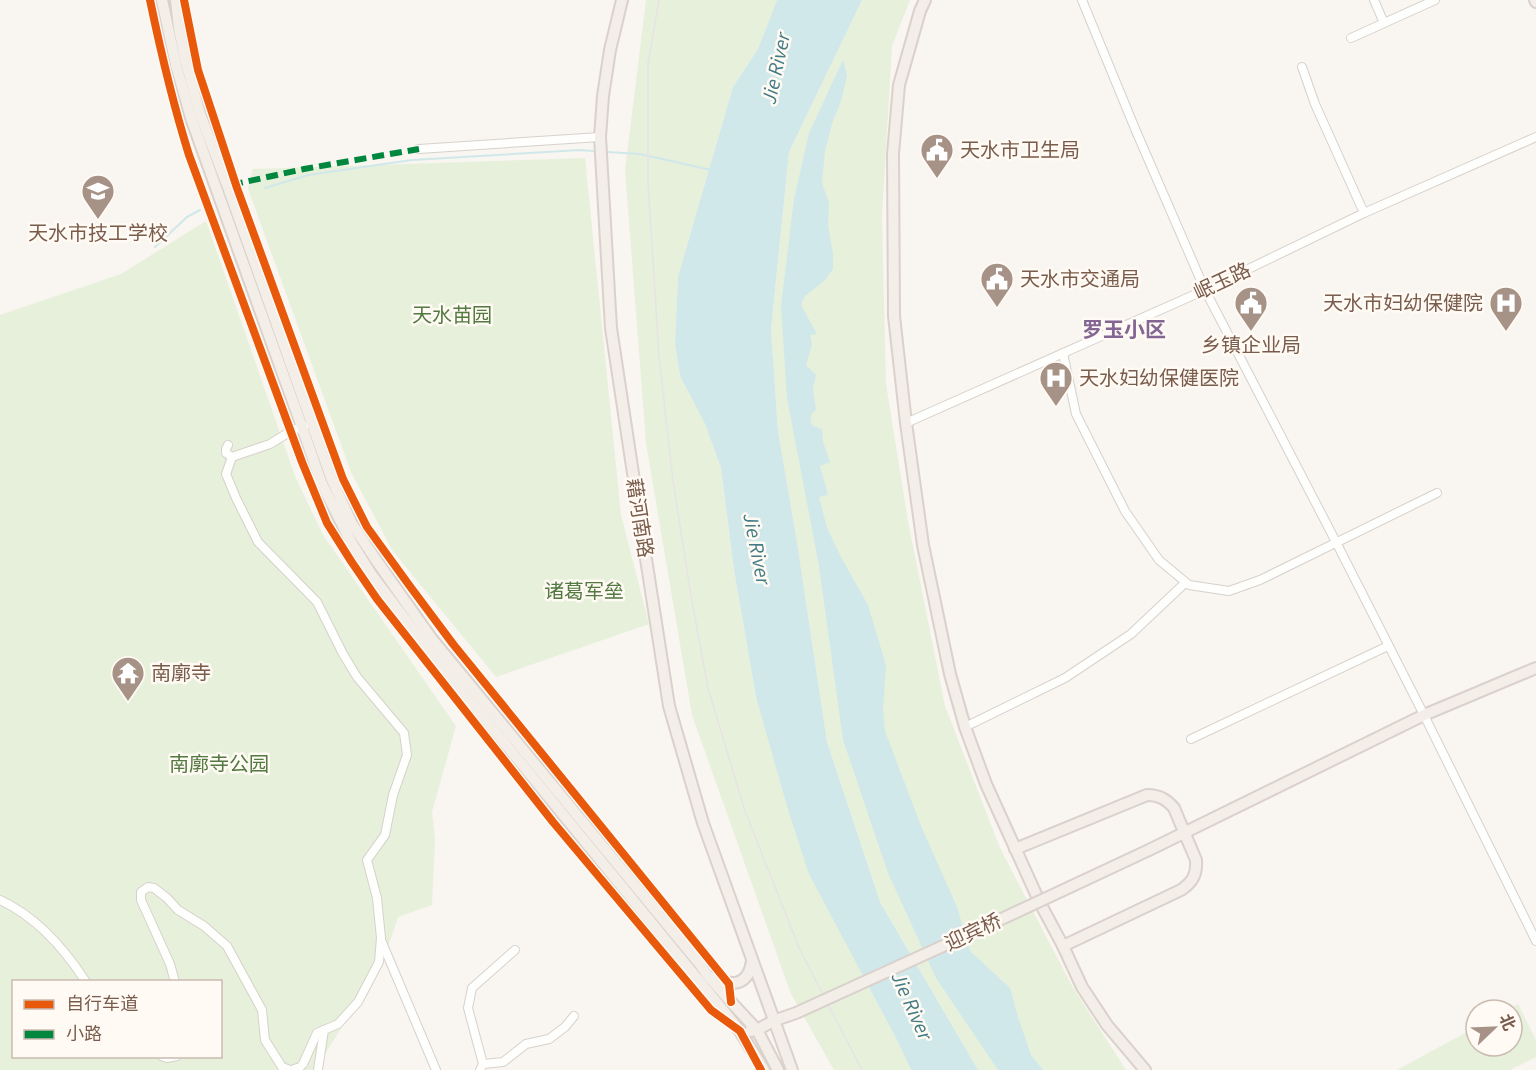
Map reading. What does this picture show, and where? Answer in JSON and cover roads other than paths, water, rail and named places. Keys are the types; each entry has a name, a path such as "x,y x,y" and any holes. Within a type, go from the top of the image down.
{"main road":[{"path":"162,0 190,118 307,425 352,524 431,638 708,976 757,1030 778,1070"},
{"path":"176,0 185,59 200,114 229,190 307,425 321,482 351,542 371,574 426,647 740,1031 764,1070"},
{"name":"藉河南路","path":"622,0 610,50 600,137 611,328 669,706 703,823 792,1070"},
{"path":"926,0 920,11 899,85 893,154 894,316 906,423 924,545 950,674 965,727 986,784 1040,903 1082,987 1107,1025 1145,1070"},
{"name":"迎宾桥","path":"757,1030 1149,850 1424,715 1536,668"},
{"path":"1015,849 1147,795 1162,797 1174,808 1196,860 1197,869 1194,878 1181,890 1063,946"},
{"path":"708,976 729,984 736,983 748,974 752,961"},
{"path":"740,1031 757,1030"}],"street":[{"path":"1082,0 1205,290 1424,715 1536,941"},
{"path":"1374,0 1384,23"},
{"path":"1351,38 1435,0"},
{"path":"1302,67 1315,104 1364,213"},
{"path":"419,149 600,137"},
{"name":"岷玉路","path":"906,423 1205,290 1364,213 1536,137"},
{"path":"1062,353 1076,414 1125,510 1159,560 1189,585 1229,591 1260,580 1437,493"},
{"path":"228,445 225,451 232,457 270,444 291,431 307,425"},
{"path":"175,980 170,964 141,900 141,892 148,887 154,888 178,910 204,926 227,946 262,1010 265,1040 282,1067 291,1070 300,1067 317,1033 338,1024 358,1002 379,962 381,938 377,898 368,860 385,835 393,795 407,755 404,733 357,676 343,654 317,602 258,542 226,474 232,457"},
{"path":"965,727 1065,678 1131,633 1185,583"},
{"path":"1191,739 1388,646"},
{"path":"0,900 12,906 51,936 71,958 85,980"},
{"path":"381,938 436,1070"},
{"path":"515,950 472,988 468,1008 481,1067 503,1062 526,1044 549,1040 565,1028 574,1016"},
{"path":"318,1070 324,1030"}],"water":[{"name":"Jie River","path":"777,0 862,0 789,152 771,330 778,431 827,742 880,902 978,1070 911,1070 809,874 756,697 734,570 721,468 705,424 680,376 675,344 678,277 733,87 758,49"},
{"path":"843,60 847,75 825,151 822,183 829,203 828,225 833,269 824,281 805,296 801,305 817,334 810,335 812,345 806,365 816,375 813,389 816,410 811,415 811,422 813,426 822,429 823,442 830,462 820,466 828,495 819,497 827,528 868,605 886,665 883,709 885,731 921,826 957,907 970,951 1010,988 1031,1055 1043,1070 998,1070 936,978 888,873 843,740 819,566 787,398 781,306 794,199 809,133"}],"waterway":[{"path":"265,188 308,175 412,160 593,151"},
{"path":"608,152 640,154 711,170"},
{"path":"155,247 187,217 200,210"}],"tram line":[{"path":"659,0 648,64 648,182 659,356 673,481 708,688 745,811 800,950 862,1070"}],"place":[{"name":"天水市卫生局","path":"937,179"},
{"name":"天水市技工学校","path":"98,220"},
{"name":"天水市交通局","path":"997,308"},
{"name":"乡镇企业局","path":"1251,332"},
{"name":"天水市妇幼保健院","path":"1506,332"},
{"name":"天水妇幼保健医院","path":"1056,407"},
{"name":"南廓寺","path":"128,702"}],"district":[{"name":"罗玉小区","path":"1124,330"}],"park label":[{"name":"天水苗园","path":"452,315"},
{"name":"诸葛军垒","path":"584,591"},
{"name":"南廓寺公园","path":"219,764"}]}
